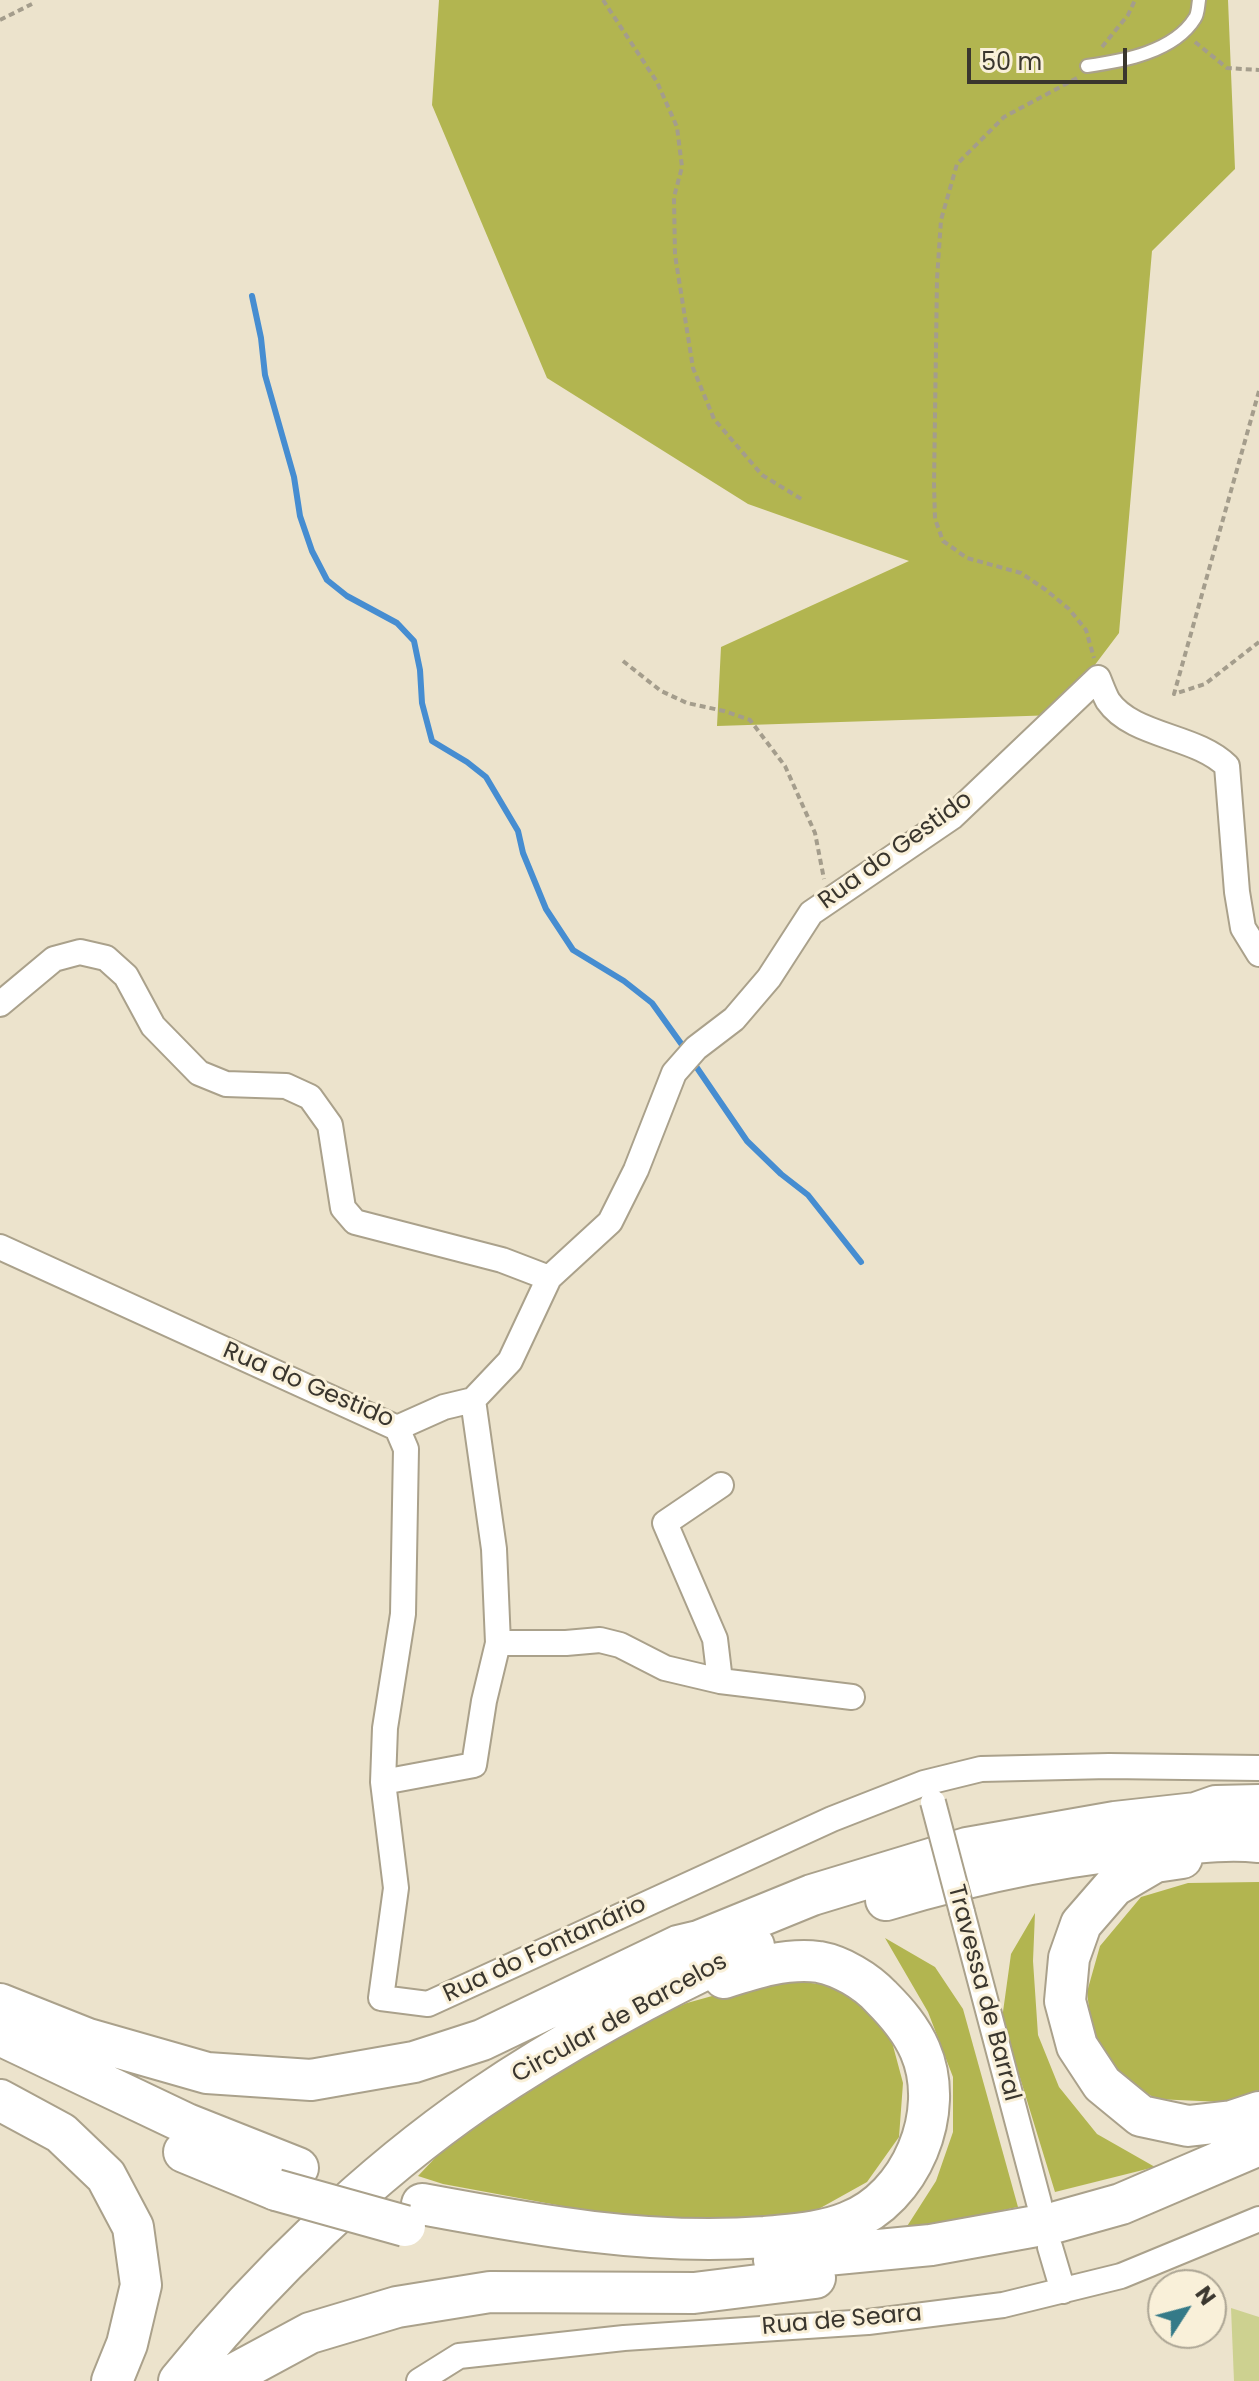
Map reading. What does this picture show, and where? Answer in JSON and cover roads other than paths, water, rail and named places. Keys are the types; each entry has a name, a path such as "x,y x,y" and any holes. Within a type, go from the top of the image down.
{"main road":[{"path":"0,2004 88,2039 207,2073 311,2080 414,2062 482,2040 678,1946 699,1941 812,1895 967,1848 1115,1822 1196,1813 1216,1806 1259,1805"},
{"path":"1196,1813 1215,1819 1259,1819"},
{"name":"Circular de Barcelos","path":"179,2381 204,2349 308,2241 391,2166 477,2100 566,2043 677,1982 760,1943 942,1885 1117,1849 1238,1840 1259,1843"},
{"path":"1259,1843 1234,1851 1155,1862 1114,1886 1081,1924 1069,1958 1065,2001 1077,2046 1094,2072 1102,2084 1141,2116 1188,2126 1232,2121 1259,2112"},
{"path":"154,2381 189,2334 287,2230 375,2149 467,2081 553,2026 683,1955 699,1941"},
{"path":"413,2215 655,2238 742,2239 807,2233 850,2222 891,2195 922,2144 929,2095 921,2052 901,2016 867,1982 820,1962 772,1963 708,1983 677,1982"},
{"path":"0,2035 187,2124 287,2179"},
{"path":"0,2064 168,2145 543,2252 648,2262 753,2262 850,2255 931,2245 1047,2224 1121,2204 1259,2145"},
{"path":"0,2100 61,2133 106,2176 133,2227 141,2285 127,2344 112,2381"},
{"path":"221,2381 310,2333 397,2307 490,2292 694,2293 856,2273 1027,2238 1047,2224"}],"street":[{"name":"Rua do Gestido","path":"0,1247 397,1428 444,1407 473,1400 510,1361 549,1278 610,1222 636,1170 674,1073 696,1048 734,1019 769,978 811,913 952,817 1098,678 1108,701 1128,719 1215,754 1227,766 1237,892 1243,928 1259,954"},
{"path":"0,1004 54,959 80,952 106,958 126,976 153,1026 199,1073 226,1084 286,1086 310,1097 330,1125 343,1208 355,1222 502,1260 549,1278"},
{"path":"383,1782 474,1765 484,1701 498,1643 494,1549 473,1400"},
{"name":"Rua do Fontanário","path":"397,1428 406,1449 403,1614 385,1728 383,1782 396,1888 381,1998 428,2004 832,1819 928,1792 981,1769 1109,1766 1259,1768"},
{"path":"720,1681 715,1639 665,1523 721,1485"},
{"path":"498,1643 600,1640 620,1645 665,1668 720,1681 852,1697"},
{"name":"Travessa de Barral","path":"928,1792 1063,2291"},
{"name":"Rua de Seara","path":"419,2381 459,2356 624,2338 868,2322 1003,2305 1121,2276 1259,2219"}],"lane":[{"path":"1087,66 1126,60 1174,39 1197,17 1199,0"}],"waterway":[{"path":"252,296 265,375 294,477 300,516 312,551 327,580 347,596 397,623 414,641 422,703 432,741 486,777 518,831 523,853 546,909 573,950 624,981 652,1003 685,1049"},
{"path":"693,1062 747,1141 808,1195 861,1262"}]}
